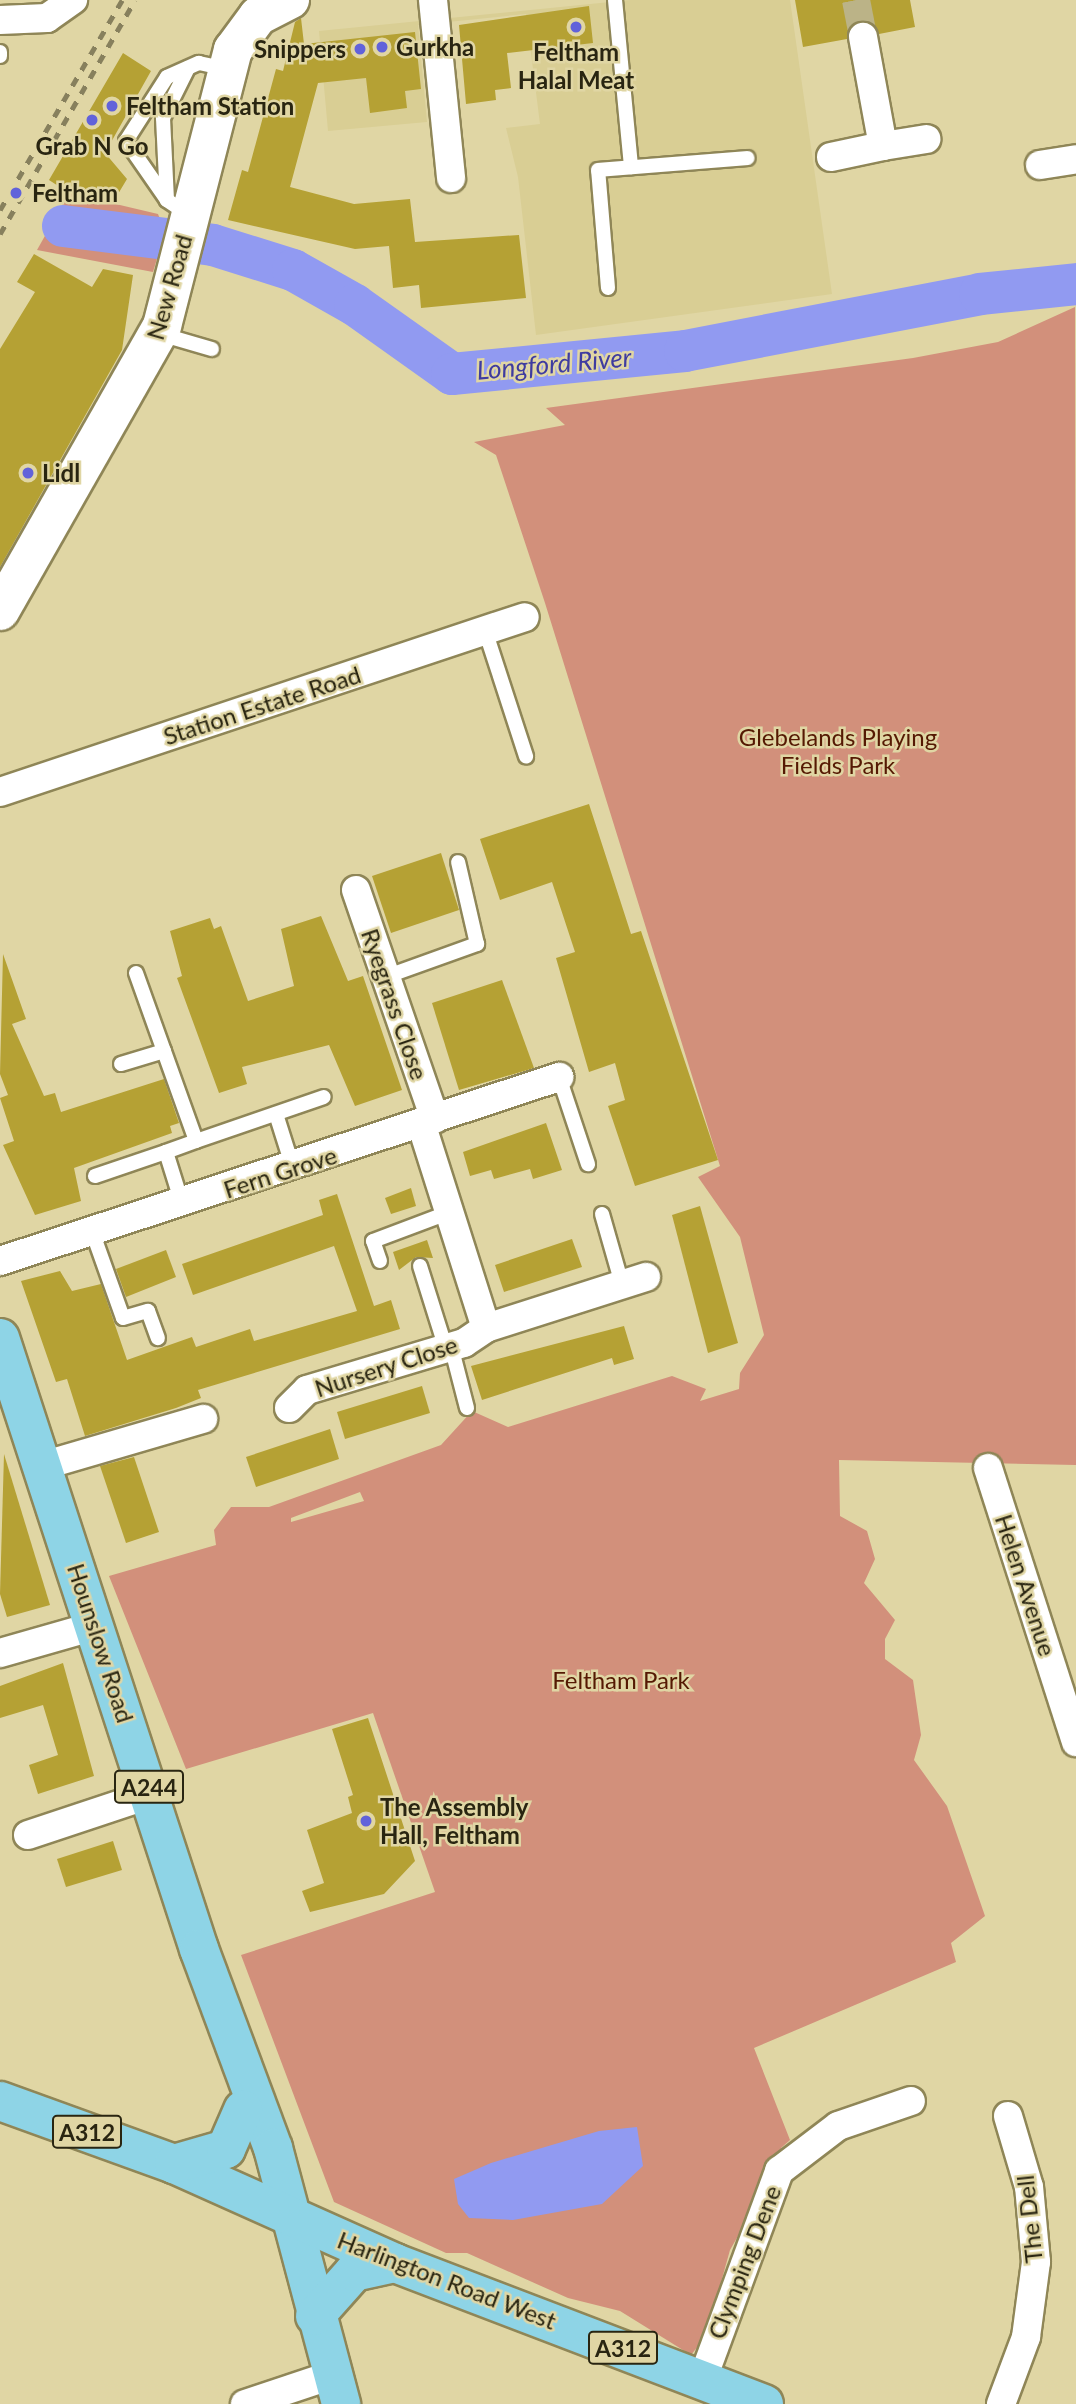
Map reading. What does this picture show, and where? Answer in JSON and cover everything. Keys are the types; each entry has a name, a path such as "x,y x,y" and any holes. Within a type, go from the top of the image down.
{"main road":[{"name":"New Road","path":"0,611 159,334 173,282 181,213 227,69 244,29 290,0"},
{"name":"Hounslow Road","path":"0,1338 152,1794 243,2110 248,2158 286,2215"},
{"name":"Hounslow Road","path":"199,1950 273,2148 286,2215 337,2390"},
{"name":"A312","path":"0,2101 174,2164 286,2215"},
{"path":"174,2164 226,2149 243,2110"},
{"name":"Harlington Road West","path":"286,2215 395,2263 718,2390 765,2404"},
{"path":"315,2316 354,2272 395,2263"}],"street":[{"path":"0,20 47,18 74,0"},
{"path":"433,0 451,178"},
{"path":"863,37 883,146"},
{"path":"831,156 926,139"},
{"path":"1040,165 1076,159"},
{"name":"Station Estate Road","path":"0,792 525,617"},
{"name":"Ryegrass Close","path":"356,890 428,1121"},
{"name":"Fern Grove","path":"0,1261 294,1169 559,1077"},
{"name":"Nursery Close","path":"428,1121 450,1212 486,1328"},
{"name":"Nursery Close","path":"289,1408 307,1390 448,1346 486,1328 634,1281"},
{"path":"43,1465 203,1419"},
{"name":"Helen Avenue","path":"988,1468 1068,1688 1076,1742"},
{"path":"0,1653 95,1626"},
{"path":"28,1835 152,1794"},
{"name":"Clymping Dene","path":"718,2390 779,2171 838,2126 911,2101"},
{"name":"The Dell","path":"1001,2404 1026,2337 1036,2262 1029,2188 1009,2116"},
{"path":"245,2404 337,2390"}],"lane":[{"path":"615,0 631,167"},
{"path":"181,213 163,117 188,67"},
{"path":"181,213 126,141 167,77 188,67 227,69"},
{"path":"608,288 598,170 748,158"},
{"path":"159,334 212,349"},
{"path":"485,631 526,756"},
{"path":"385,977 477,944 458,862"},
{"path":"136,973 196,1141"},
{"path":"121,1064 164,1051"},
{"path":"559,1077 588,1164"},
{"path":"95,1176 324,1097"},
{"path":"276,1114 294,1169"},
{"path":"166,1152 182,1203"},
{"path":"380,1261 373,1241 450,1212"},
{"path":"602,1214 634,1281"},
{"path":"92,1231 123,1318 148,1311 158,1338"},
{"path":"420,1266 467,1408"}],"shaded area":[{"path":"630,0 790,0 832,294 536,335 518,177 506,128 540,124 526,14 418,25 427,122 328,131 319,31"}],"green space":[{"path":"69,193 158,214 165,232 153,272 37,250"},
{"path":"1075,307 1076,1465 839,1460 840,1516 867,1531 875,1559 864,1583 895,1620 885,1639 885,1659 913,1680 921,1735 914,1760 947,1806 985,1916 951,1943 956,1962 754,2048 790,2140 781,2148 793,2171 751,2213 730,2250 706,2336 691,2355 620,2311 568,2298 467,2253 446,2253 334,2202 241,1955 435,1892 373,1713 186,1769 109,1576 216,1545 214,1530 231,1507 269,1507 441,1445 472,1411 508,1427 672,1376 706,1389 700,1401 739,1389 740,1373 764,1335 740,1237 698,1177 720,1166 545,603 496,455 474,442 565,425 546,408 913,358 998,342","holes":["360,1492 364,1501 291,1522 291,1518"]}],"water":[{"path":"637,2127 643,2166 602,2204 513,2220 469,2218 458,2204 454,2179 491,2163 599,2131"}],"building":[{"path":"795,0 910,0 915,27 879,34 861,21 847,39 803,47"},
{"path":"589,6 593,43 507,53 511,88 495,90 496,100 466,104 459,25"},
{"path":"301,18 304,44 415,32 421,89 405,91 407,108 370,113 366,78 318,83 290,187 354,204 410,199 415,242 519,235 526,298 421,308 419,285 393,288 389,246 355,249 228,220 242,170 248,172 276,69 283,71 295,22"},
{"name":"Feltham Station","path":"123,53 151,71 105,153 127,179 112,204 69,193 49,180"},
{"name":"Lidl","path":"34,254 92,287 103,269 133,275 122,350 0,567 0,349 35,292 17,282"},
{"path":"589,804 631,934 641,931 718,1160 635,1186 608,1106 625,1100 615,1063 589,1072 556,958 575,952 552,882 500,900 480,839"},
{"path":"441,853 459,910 391,933 372,876"},
{"path":"321,916 348,981 363,976 402,1090 355,1106 329,1045 242,1067 247,1084 219,1093 177,978 182,976 170,931 210,918 214,929 221,926 248,1001 294,986 281,929"},
{"path":"3,954 26,1019 12,1024 44,1096 55,1093 61,1112 164,1079 179,1123 170,1126 172,1133 74,1168 81,1201 35,1215 3,1145 14,1141 0,1098 8,1095 0,1074"},
{"path":"502,980 534,1068 459,1090 432,1003"},
{"path":"546,1123 562,1170 533,1179 530,1169 494,1179 491,1170 470,1176 463,1152"},
{"path":"411,1188 416,1206 391,1214 385,1198"},
{"path":"337,1194 374,1306 391,1300 400,1329 198,1390 201,1398 85,1436 67,1379 56,1382 21,1281 60,1271 72,1291 101,1284 127,1360 192,1337 196,1347 250,1329 254,1341 357,1311 334,1246 193,1295 182,1264 323,1215 319,1200"},
{"path":"700,1206 738,1343 708,1353 672,1215"},
{"path":"572,1239 582,1267 504,1292 495,1265"},
{"path":"427,1240 433,1258 416,1257 399,1270 393,1252"},
{"path":"166,1250 176,1277 126,1297 116,1269"},
{"path":"624,1326 634,1359 614,1365 612,1358 482,1400 471,1366"},
{"path":"422,1386 430,1413 345,1439 337,1412"},
{"path":"330,1429 339,1459 256,1487 246,1457"},
{"path":"4,1454 50,1605 7,1617 0,1594"},
{"path":"134,1457 159,1532 126,1543 100,1466"},
{"path":"63,1663 94,1776 38,1794 29,1765 58,1755 43,1705 0,1718 0,1686"},
{"name":"The Assembly Hall, Feltham","path":"368,1718 415,1861 384,1894 310,1912 302,1891 324,1883 307,1830 352,1813 348,1797 353,1795 332,1729"},
{"path":"113,1841 122,1870 66,1887 57,1859"}],"waterway":[{"name":"Longford River","path":"63,226 213,245 293,270 355,305 452,374 685,351 980,294 1076,284"}],"tunnel":[{"path":"856,0 863,37"}],"railway":[{"path":"0,210 122,0"},
{"path":"0,234 135,0"}],"place":[{"name":"Feltham Halal Meat","path":"576,27"},
{"name":"Gurkha","path":"382,47"},
{"name":"Snippers","path":"360,49"},
{"name":"Feltham Station","path":"112,106"},
{"name":"Grab N Go","path":"92,120"},
{"name":"Feltham","path":"16,193"},
{"name":"Lidl","path":"28,473"},
{"name":"The Assembly Hall, Feltham","path":"366,1821"}],"park label":[{"name":"Glebelands Playing Fields Park","path":"838,751"},
{"name":"Feltham Park","path":"621,1680"}]}
